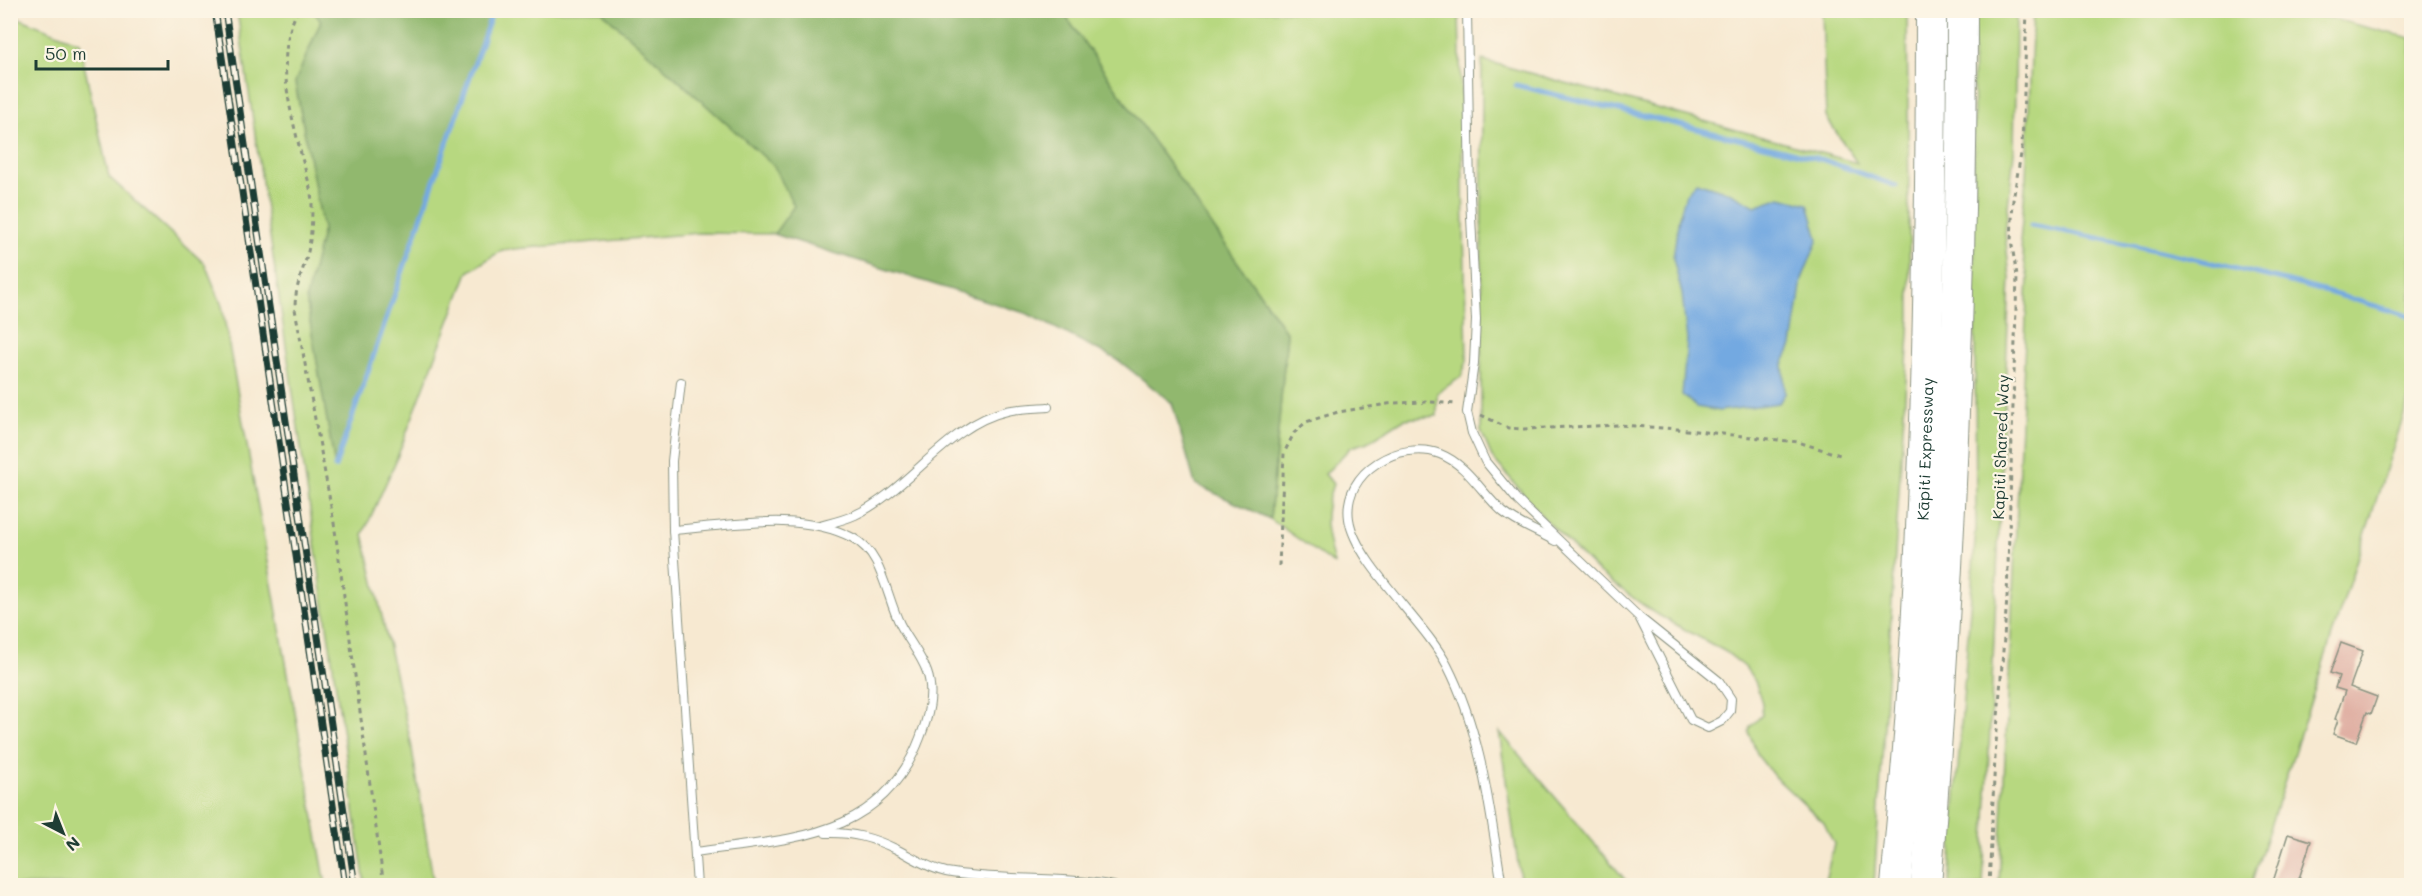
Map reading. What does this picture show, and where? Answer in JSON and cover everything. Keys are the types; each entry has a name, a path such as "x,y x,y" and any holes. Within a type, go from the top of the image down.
{"highway":[{"name":"Kāpiti Expressway","path":"1896,885 1911,708 1925,415 1930,204 1931,10"},
{"name":"Kāpiti Expressway","path":"1926,885 1942,687 1954,431 1962,196 1962,10"}],"lane":[{"path":"1467,10 1470,195 1476,320 1474,363 1468,405 1472,433 1485,461 1518,501 1639,618 1719,681 1731,699 1730,711 1722,721 1708,728 1691,720 1639,618"},
{"path":"681,382 672,460 673,530 697,885"},
{"path":"819,526 854,516 875,504 978,421 1005,411 1048,407"},
{"path":"1502,885 1479,756 1453,677 1421,626 1369,561 1358,542 1349,518 1349,505 1357,484 1374,466 1396,453 1420,449 1451,459 1466,471 1506,515 1563,546"},
{"path":"673,530 775,523 819,526 856,539 878,567 894,614 928,674 930,697 928,718 916,749 903,773 887,793 872,807 842,824 817,833"},
{"path":"695,852 817,833 843,832 876,840 921,864 943,871 990,878 1090,881 1114,885"}],"path":[{"path":"298,10 286,39 287,81 292,115 311,191 312,220 310,244 295,291 295,309 334,523 384,885"},
{"name":"Kapiti Shared Way","path":"1989,885 1995,757 2007,598 2017,276 2011,240 2013,200 2022,148 2027,10"},
{"path":"1279,566 1284,453 1294,433 1306,422 1338,412 1394,403 1431,402 1468,405 1508,428 1620,425 1677,429 1798,442 1840,454"}],"green space":[{"path":"237,11 313,11 321,21 295,83 323,229 306,298 335,465 493,11 601,11 774,166 795,206 774,234 699,233 502,250 468,272 395,463 363,534 411,743 434,885 365,885"},
{"path":"313,11 493,11 335,467 306,298 323,229 295,82 321,21"},
{"path":"601,11 1062,11 1287,333 1270,519 1195,484 1172,403 1118,360 1028,314 774,234 794,206 774,166"},
{"path":"1062,11 1459,11 1467,361 1461,377 1437,393 1437,416 1404,419 1368,442 1351,447 1325,474 1333,484 1327,506 1326,524 1334,564 1270,519 1287,333"},
{"path":"1822,11 1907,11 1910,317 1874,885 1824,885 1834,844 1824,823 1774,776 1758,756 1749,733 1750,727 1762,715 1762,703 1755,681 1745,667 1726,652 1653,612 1599,573 1544,518 1492,457 1481,431 1482,60 1857,163 1826,117"},
{"path":"1973,11 2016,11 2014,152 2005,233 2010,278 1983,885 1949,886 1976,528"},
{"path":"2033,11 2300,11 2411,38 2411,393 2251,885 1999,885 2028,278 2020,242 2026,178"},
{"path":"11,15 79,42 109,177 205,264 222,306 326,885 11,885"},
{"path":"1499,731 1628,883 1623,886 1521,885"}],"water":[{"path":"1696,182 1731,193 1755,206 1781,197 1808,204 1818,239 1802,279 1792,346 1783,364 1785,393 1779,403 1719,411 1697,407 1682,395 1687,340 1682,294 1673,258 1679,217 1686,194"}],"building":[{"path":"2341,643 2363,651 2350,687 2377,697 2371,714 2367,712 2356,742 2333,734 2338,720 2335,719 2345,691 2335,688 2339,676 2330,673"},
{"path":"2288,834 2311,841 2297,885 2272,885"}],"waterway":[{"path":"335,467 493,10"},
{"path":"1516,85 1824,160 1896,186"},
{"path":"2031,225 2223,265 2412,317"}],"railway":[{"path":"215,10 345,886"},
{"path":"225,10 355,886"}]}
